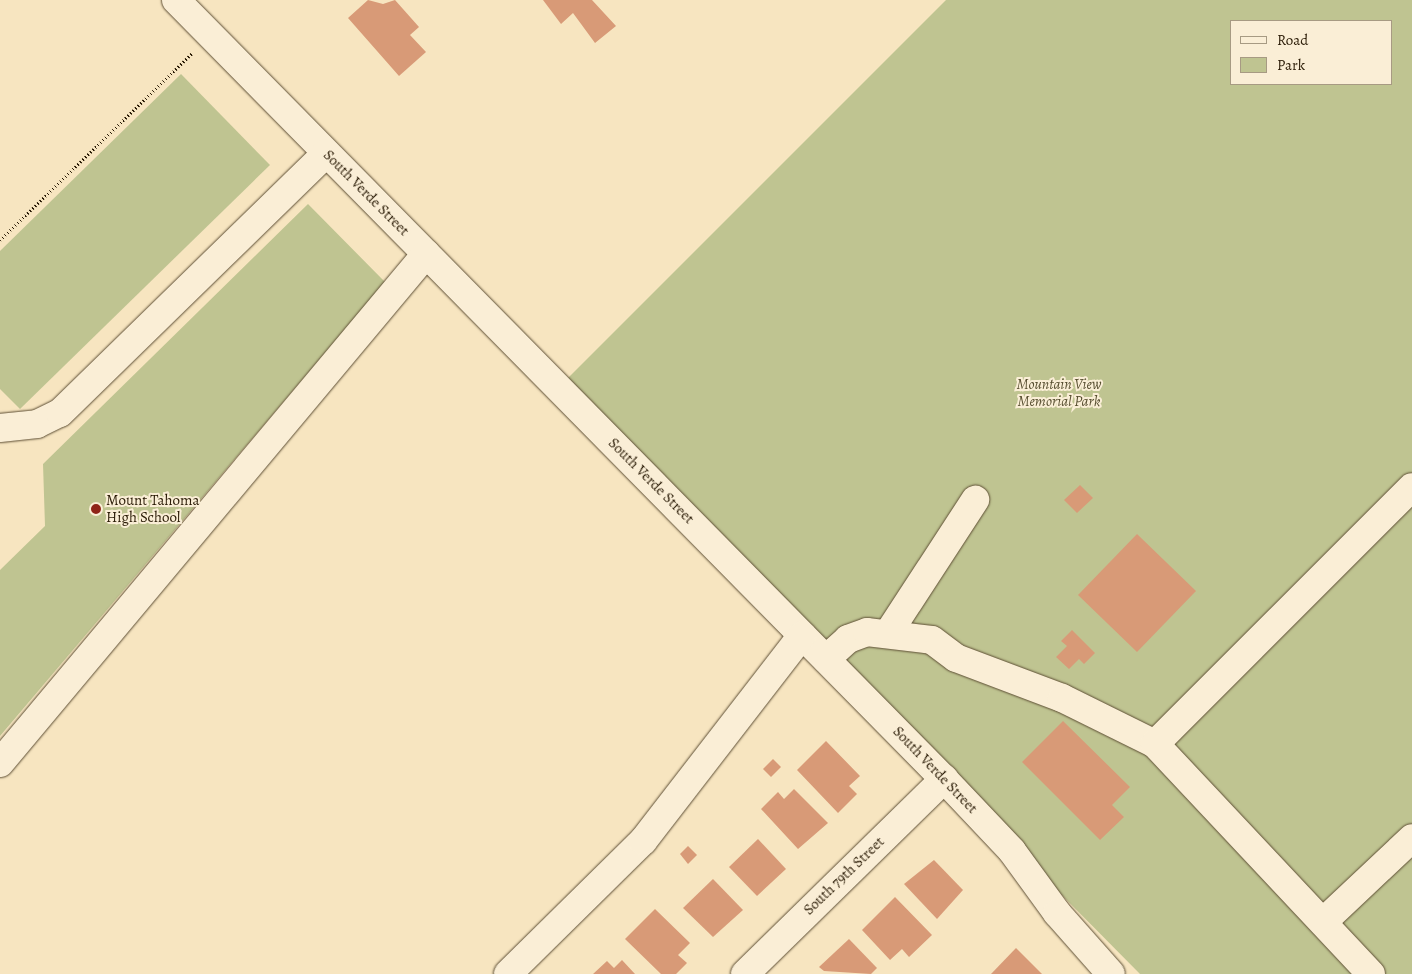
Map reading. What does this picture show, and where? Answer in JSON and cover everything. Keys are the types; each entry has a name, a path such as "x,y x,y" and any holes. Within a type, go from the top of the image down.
{"street":[{"name":"South Verde Street","path":"176,0 944,779 1012,851 1057,913 1111,974"},
{"path":"0,428 36,424 60,413 326,153"},
{"path":"0,763 426,254"},
{"path":"1155,744 1412,487"},
{"path":"889,632 975,500"},
{"path":"826,659 848,639 867,632 889,632 932,640 956,658 1062,698 1155,744 1372,974"},
{"path":"508,974 643,841 802,635"},
{"name":"South 79th Street","path":"745,974 944,779"},
{"path":"1323,922 1412,838"}],"path":[{"path":"0,240 192,52"}],"green space":[{"name":"Mountain View Memorial Park","path":"946,0 1412,0 1412,974 1140,974 559,387"},
{"path":"181,74 270,165 20,409 0,389 0,251"},
{"path":"308,204 385,282 0,736 0,570 45,526 43,464"}],"building":[{"path":"368,0 383,4 395,0 419,27 410,35 426,52 399,76 348,18"},
{"path":"543,0 592,0 616,26 595,43 573,13 561,24"},
{"path":"1080,485 1093,498 1077,513 1064,500"},
{"path":"1137,534 1196,591 1137,652 1078,595"},
{"path":"1072,630 1095,653 1084,664 1079,659 1069,669 1056,657 1067,646 1061,641"},
{"path":"1063,721 1130,787 1112,805 1124,817 1100,840 1022,762"},
{"path":"826,741 860,776 849,786 857,794 838,813 797,770"},
{"path":"773,759 781,767 771,777 763,769"},
{"path":"794,789 828,823 798,849 761,809 778,792 784,799"},
{"path":"758,839 786,869 757,896 729,867"},
{"path":"688,846 697,855 688,864 680,854"},
{"path":"934,860 963,890 937,919 904,884"},
{"path":"713,879 743,910 713,937 683,908"},
{"path":"895,897 932,935 909,957 902,949 890,960 862,930"},
{"path":"655,909 690,943 678,955 687,963 676,974 661,974 625,939"},
{"path":"849,939 877,968 871,974 824,971 819,967"},
{"path":"1016,948 1042,974 991,974"},
{"path":"622,960 635,974 593,974 607,961 614,968"}],"place":[{"name":"Mount Tahoma High School","path":"96,509"}]}
